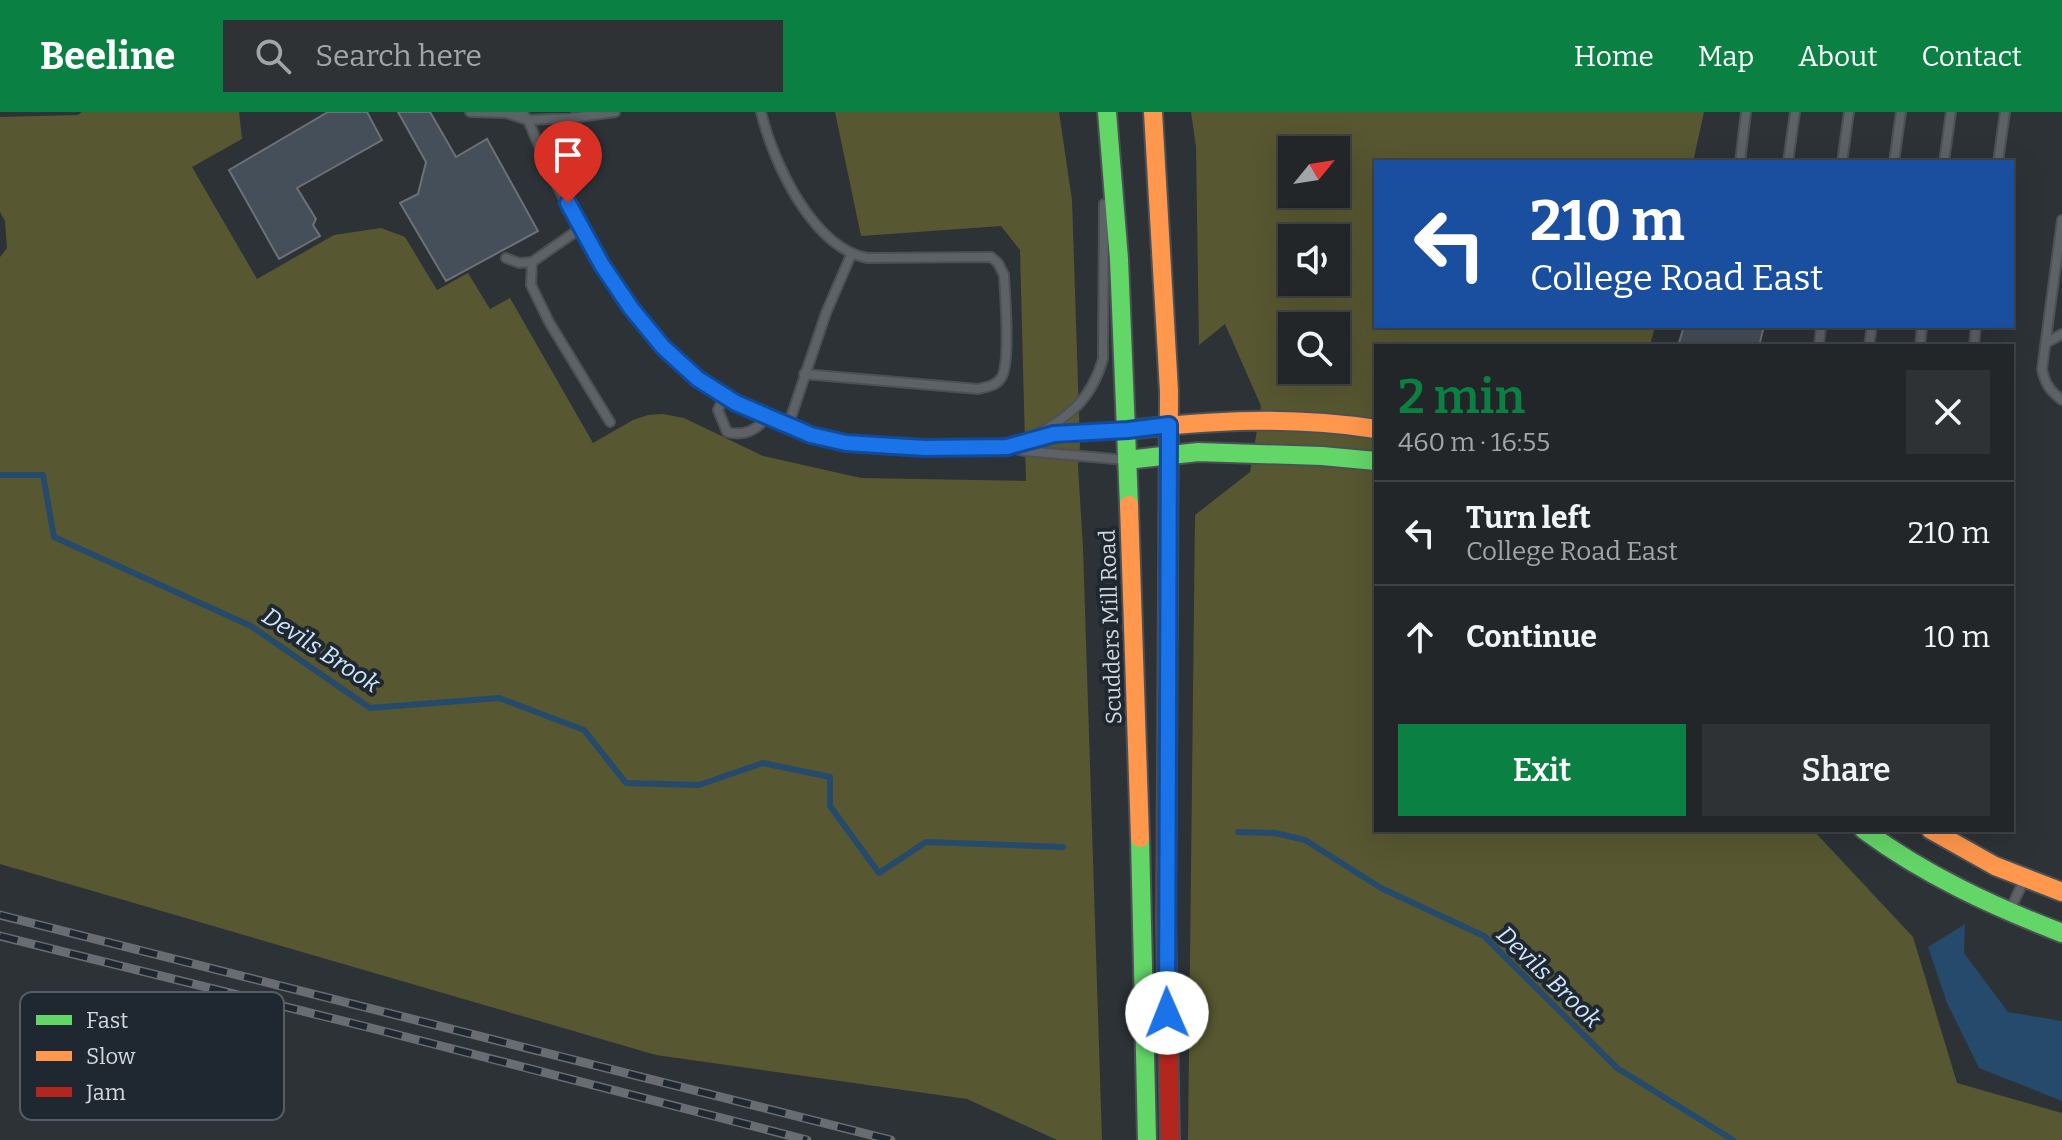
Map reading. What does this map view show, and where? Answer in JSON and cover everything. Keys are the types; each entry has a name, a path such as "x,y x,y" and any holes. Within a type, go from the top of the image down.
{"main road":[{"name":"Scudders Mill Road","path":"1107,112 1114,172 1128,430 1139,747 1147,1140"},
{"path":"1153,112 1169,425 1166,917 1170,1140"},
{"path":"1128,430 1254,419 1351,424 1374,429"},
{"path":"1127,460 1198,452 1374,461"},
{"path":"1867,832 1927,871 2009,913 2062,933"},
{"path":"1934,832 2025,880 2062,892"}],"lane":[{"path":"470,112 571,118 615,112"},
{"path":"761,112 790,189 810,218 851,255 867,258 991,257 1004,275 1006,363 1001,379 990,386 978,389 804,374"},
{"path":"1740,160 1746,112"},
{"path":"1788,160 1795,112"},
{"path":"1842,160 1849,112"},
{"path":"1894,160 1901,112"},
{"path":"1944,160 1951,112"},
{"path":"1998,160 2005,112"},
{"path":"525,116 581,228 631,308 663,347 698,379 724,396 811,435 846,443 925,448 1007,447 1127,460"},
{"path":"1007,447 1032,437 1071,413 1090,392 1098,374 1103,359 1104,195 1114,172"},
{"path":"2062,220 2058,279 2042,369 2044,382 2062,400"},
{"path":"506,258 519,263 532,262 581,228"},
{"path":"788,426 826,313 851,255"},
{"path":"532,262 531,285 549,322 610,422"},
{"path":"2046,343 2062,334"},
{"path":"724,396 718,410 727,432 738,435 750,432 766,417"},
{"path":"1007,447 1054,434 1128,430"},
{"path":"2009,913 2025,880"}],"green space":[{"path":"82,112 239,112 242,139 192,167 257,279 334,235 381,228 405,237 437,290 468,273 490,309 510,298 593,443 633,420 663,414 684,418 763,456 861,478 1026,481 1020,250 1001,226 861,236 835,112 1059,112 1072,200 1080,445 1078,466 1102,1140 1057,1140 967,1099 656,1055 0,864 0,257 7,248 5,221 0,212 0,117 78,115"},
{"path":"1191,112 1704,112 1693,160 1374,160 1374,328 1654,328 1650,344 1374,344 1374,832 1815,832 1913,937 1957,1083 2062,1113 2062,1140 1188,1140 1195,515 1250,472 1261,406 1225,324 1199,345 1196,147"}],"water":[{"path":"1965,924 1964,953 2008,1012 2062,1021 2062,1101 1979,1068 1947,1003 1928,947"}],"building":[{"path":"328,112 367,112 382,140 297,188 316,219 313,225 320,236 279,259 229,170"},
{"path":"398,112 430,112 456,157 487,139 538,231 446,281 400,203 418,194 426,162"},
{"path":"1683,328 1764,328 1760,344 1679,344"}],"waterway":[{"name":"Devils Brook","path":"0,475 43,475 54,537 251,626 370,708 499,698 584,730 626,783 699,785 763,763 830,777 830,806 879,873 926,842 1063,847"},
{"name":"Devils Brook","path":"1238,832 1275,833 1305,840 1381,888 1484,936 1617,1068 1733,1140"}],"railway":[{"path":"0,915 891,1140"},
{"path":"0,936 226,992"},
{"path":"284,1006 807,1140"}],"traffic: fast":[{"path":"1107,112 1119,259 1129,505"},
{"path":"1127,460 1198,452 1374,461"},
{"path":"1867,832 1960,888 2062,933"},
{"path":"1140,838 1147,1140"}],"traffic: slow":[{"path":"1153,112 1169,391 1167,772"},
{"path":"1128,430 1252,421 1314,422 1374,429"},
{"path":"1129,505 1140,838"},
{"path":"1935,832 1995,866 2062,892"}],"traffic: jam":[{"path":"1167,772 1170,1140"}],"route":[{"path":"568,203 602,265 663,347 698,379 736,403 811,435 846,443 925,448 1007,447 1054,434 1169,425 1167,1013"}]}
